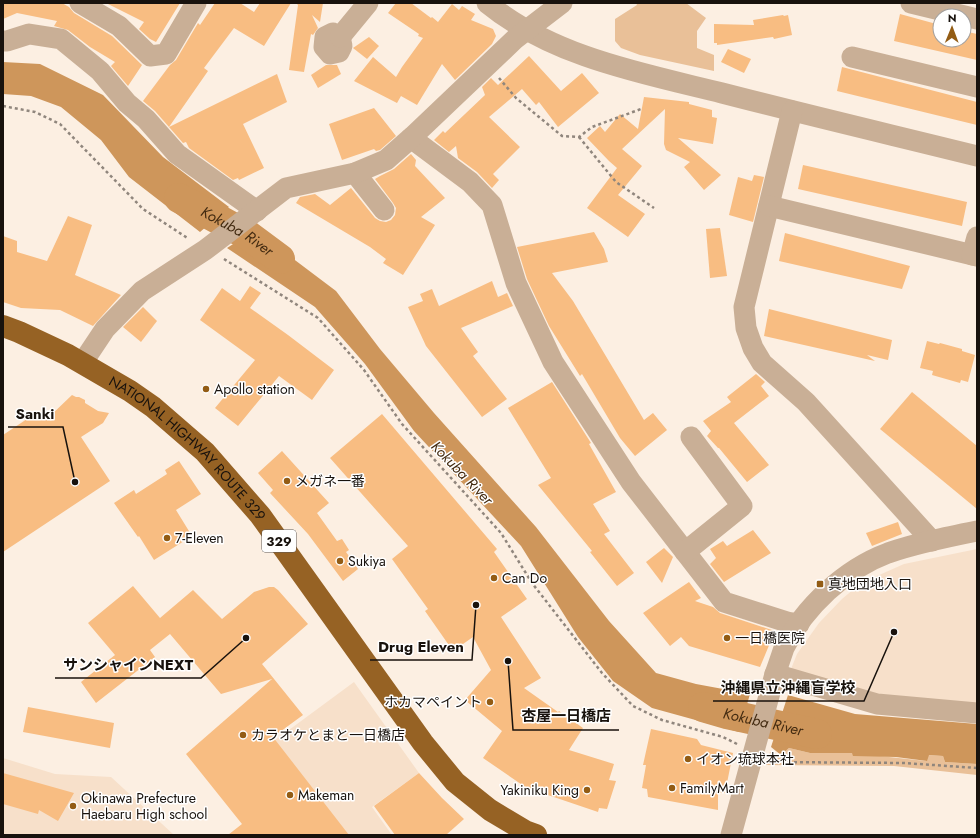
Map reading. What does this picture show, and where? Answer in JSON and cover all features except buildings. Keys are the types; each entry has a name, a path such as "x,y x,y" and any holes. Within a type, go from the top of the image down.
{"highway":[{"name":"NATIONAL HIGHWAY ROUTE 329","path":"3,326 46,344 83,362 130,391 153,407 205,452 260,515 423,743 455,782 490,810 525,831 536,835"}],"street":[{"path":"80,3 119,26 150,56 166,54 196,3"},
{"path":"340,37 368,3"},
{"path":"487,3 528,30 578,54 619,67 977,156"},
{"path":"83,362 105,329 142,291 205,250 286,188 355,174 386,160 412,138 488,65 562,3"},
{"path":"911,3 977,19"},
{"path":"3,40 7,41 29,34 61,39 100,71 127,103 146,119 177,154 257,211"},
{"path":"852,57 977,87"},
{"path":"792,111 744,307 746,328 753,348 762,363 806,402 932,541"},
{"path":"412,138 470,182 492,205 516,283 553,362 631,482 724,602 787,622 799,624"},
{"path":"355,174 384,210"},
{"path":"769,206 975,249"},
{"path":"685,552 742,506 691,437"},
{"path":"731,835 750,750 784,649 799,624 818,600 854,570 872,560 889,553 932,541 977,531"},
{"path":"773,681 877,704 977,713"}],"path":[{"path":"488,65 516,98 562,136 579,137 592,127 641,108"},
{"path":"3,106 35,112 60,124 143,209 190,240"},
{"path":"579,137 616,182 654,208"},
{"path":"220,257 318,318 364,370 402,424 501,533 532,583 602,673 633,706 662,720 723,737 750,750 768,762 904,763 977,768"}],"shaded area":[{"path":"636,3 686,3 706,18 697,31 697,48 714,55 714,71 640,55 621,48 615,41 615,19 637,5"},
{"path":"977,549 977,704 864,694 791,669 797,654 819,623 854,589 868,580 904,564"},
{"path":"354,682 419,773 372,807 392,835 228,835 269,804 240,766"},
{"path":"789,748 810,753 852,753 926,761 928,755 943,756 945,762 977,764 977,775 894,766 766,765 770,752 781,755"},
{"name":"Okinawa Prefecture Haebaru High school","path":"3,758 55,774 111,777 174,835 3,835"}],"water":[{"path":"3,62 40,64 103,95 163,157 229,207 200,232 129,177 101,140 61,107 31,96 3,94"},
{"path":"255,230 336,291 380,349 434,413 536,527 609,621 656,673 696,684 750,694 739,732 652,708 613,681 578,637 521,546 414,431 365,364 315,307 227,248"},
{"path":"788,695 855,714 977,724 977,764 945,762 943,756 929,755 927,761 896,757 853,756 852,753 810,753 789,748 781,755 771,747"}],"waterway":[{"name":"Kokuba River","path":"179,198 249,236 280,259"},
{"name":"Kokuba River","path":"703,707 727,714 817,734"}],"place":[{"name":"Apollo station","path":"206,389"},
{"name":"メガネ一番","path":"287,481"},
{"name":"Sanki","path":"75,482"},
{"name":"7-Eleven","path":"167,538"},
{"name":"Sukiya","path":"340,561"},
{"name":"Can Do","path":"494,578"},
{"name":"真地団地入口","path":"820,584"},
{"name":"Drug Eleven","path":"476,605"},
{"name":"沖縄県立沖縄盲学校","path":"894,632"},
{"name":"サンシャインNEXT","path":"246,638"},
{"name":"一日橋医院","path":"727,638"},
{"name":"杏屋一日橋店","path":"508,661"},
{"name":"ホカマペイント","path":"490,702"},
{"name":"カラオケとまと一日橋店","path":"243,735"},
{"name":"イオン琉球本社","path":"688,759"},
{"name":"FamilyMart","path":"672,788"},
{"name":"Yakiniku King","path":"587,790"},
{"name":"Makeman","path":"290,795"},
{"name":"Okinawa Prefecture Haebaru High school","path":"73,806"}]}
